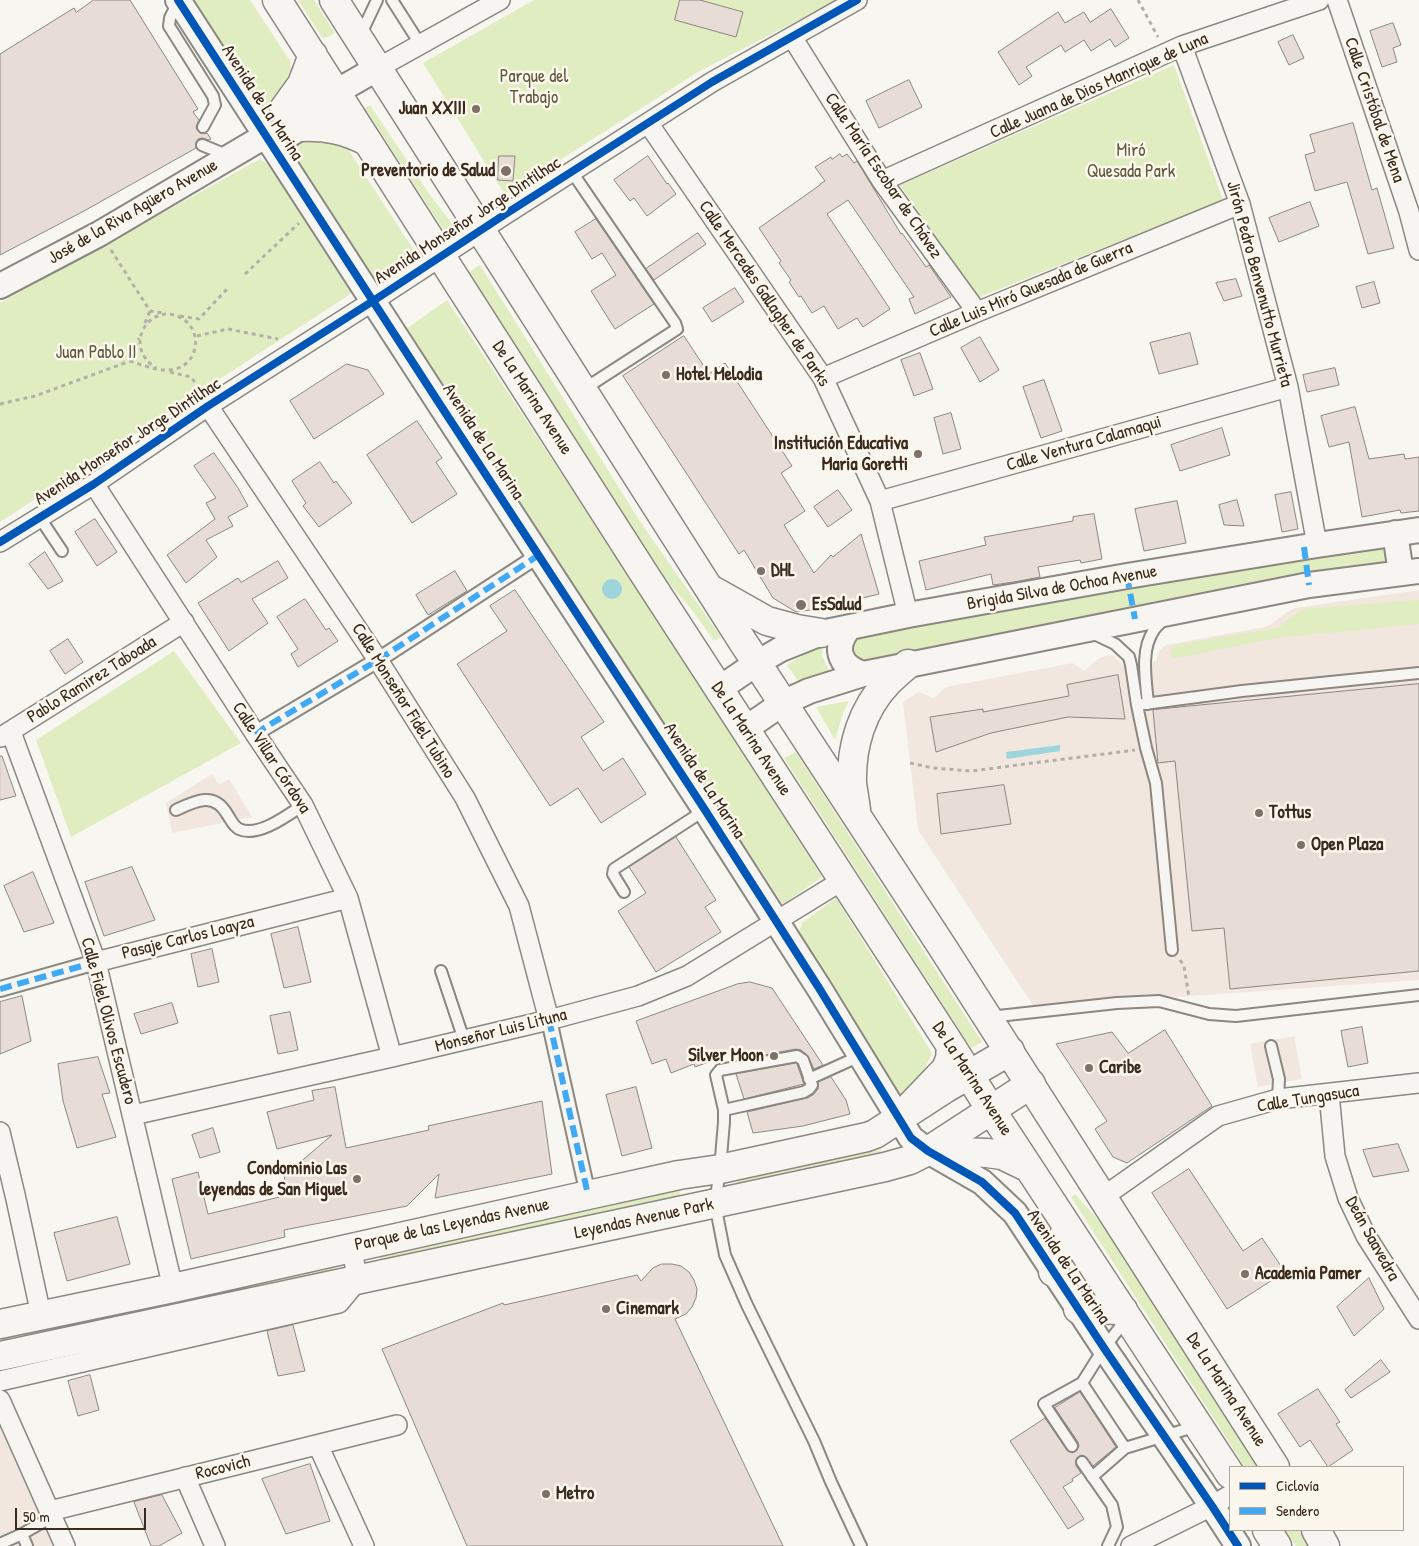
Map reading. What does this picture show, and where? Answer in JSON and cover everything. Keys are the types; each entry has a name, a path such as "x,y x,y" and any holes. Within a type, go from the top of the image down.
{"main road":[{"name":"De La Marina Avenue","path":"277,0 718,688 991,1110 1229,1472"},
{"name":"De La Marina Avenue","path":"334,0 757,663 1010,1051 1274,1466"},
{"path":"313,55 292,118 318,127 336,129 352,134 368,142"},
{"path":"709,588 767,621 821,633"},
{"path":"857,816 852,783 854,750 860,726 871,704 886,683 908,664"},
{"path":"899,1118 946,1069 950,1059 951,1046"},
{"path":"899,1118 1010,1051"},
{"name":"Leyendas Avenue Park","path":"358,1280 715,1204 910,1160 928,1151 1031,1084"},
{"name":"Parque de las Leyendas Avenue","path":"0,1324 173,1288 679,1175 720,1169 867,1137 875,1134 899,1118"},
{"path":"928,1151 1002,1155 1029,1168"},
{"path":"1053,1272 1067,1226"},
{"name":"Parque de las Leyendas Avenue","path":"0,1356 358,1280"},
{"path":"101,1303 108,1333"},
{"path":"1078,1309 1125,1314"},
{"path":"1267,1531 1277,1546"},
{"path":"1317,1531 1326,1546"}],"street":[{"name":"Avenida de La Marina","path":"178,0 705,810 777,922 910,1138 928,1151 982,1182 1015,1213 1165,1437 1221,1500 1229,1522"},
{"path":"265,136 271,117 292,118 329,110 336,92 500,0"},
{"name":"Avenida Monseñor Jorge Dintilhac","path":"0,542 94,484 208,406 712,82 857,0"},
{"name":"Calle Juana de Dios Manrique de Luna","path":"882,181 1174,50 1319,0"},
{"name":"Calle Cristóbal de Mena","path":"1336,0 1409,212 1419,250"},
{"name":"Calle María Escobar de Chávez","path":"792,37 882,181 977,312"},
{"name":"Jirón Pedro Benvenutto Murrieta","path":"1174,50 1240,204 1288,387 1316,536"},
{"name":"Calle Mercedes Gallagher de Parks","path":"648,123 823,378 880,501 908,615"},
{"name":"José de la Riva Agüero Avenue","path":"0,286 99,234 265,136"},
{"name":"Calle Luis Miró Quesada de Guerra","path":"823,378 977,312 1240,204"},
{"name":"Calle Ventura Calamaqui","path":"880,501 1288,387"},
{"name":"Calle Monseñor Fidel Tubino","path":"208,406 378,660 465,798 519,906 549,1020"},
{"name":"Calle Villar Córdova","path":"94,484 256,735 303,804 348,898 392,1057"},
{"name":"Brigida Silva de Ochoa Avenue","path":"718,688 781,649 821,633 908,615 1127,576 1316,536 1395,533 1419,530"},
{"path":"745,729 783,703 809,691 863,674 1309,585 1410,572 1395,533"},
{"path":"256,735 264,728 378,660 539,555"},
{"name":"Pablo Ramirez Taboada","path":"5,735 184,622"},
{"path":"850,627 843,634 840,644 840,655 845,664 853,671 863,674"},
{"name":"Calle Fidel Olivos Escudero","path":"5,735 96,962 173,1288"},
{"name":"Monseñor Luis Lituna","path":"133,1114 392,1057 549,1020 638,996 687,976 843,880"},
{"name":"Pasaje Carlos Loayza","path":"0,990 96,962 348,898"},
{"path":"549,1020 588,1195"},
{"name":"Calle Tungasuca","path":"1103,1197 1218,1116 1278,1099 1419,1083"},
{"name":"Deán Saavedra","path":"1329,1094 1335,1156 1348,1198 1366,1236 1419,1319"},
{"path":"0,1132 41,1315"},
{"path":"0,1381 339,1303 358,1280 350,1247"},
{"path":"0,1400 65,1546"},
{"name":"Rocovich","path":"51,1514 184,1477 396,1425"},
{"path":"318,1445 364,1546"},
{"path":"184,1477 215,1546"},
{"path":"1131,1546 1221,1500"},
{"name":"Avenida de La Marina","path":"1232,1531 1238,1546"}],"lane":[{"path":"178,0 170,18 169,26 213,96 215,105 203,127"},
{"path":"359,38 377,0"},
{"path":"392,0 420,44"},
{"path":"205,83 215,57"},
{"path":"202,145 230,157"},
{"path":"572,172 675,323 677,329 583,389"},
{"path":"40,518 62,551"},
{"path":"1148,704 1147,646 1155,629 1171,612"},
{"path":"1084,629 1115,644 1129,657 1132,665 1137,705 1146,748 1156,782 1172,950"},
{"path":"1137,705 1242,691 1419,673"},
{"path":"176,810 200,800 210,800 219,803 233,825 248,831 264,828 287,816 303,804"},
{"path":"624,892 613,874 614,869 705,810"},
{"path":"442,971 464,1040"},
{"path":"988,1017 1159,1000 1208,1014 1236,1016 1419,995"},
{"path":"1271,1046 1279,1079 1278,1099"},
{"path":"724,1110 804,1092 809,1089 812,1085 803,1060 797,1056 720,1070 716,1076 724,1110 720,1169 715,1204 725,1255 747,1305 814,1441 830,1482 861,1546"},
{"path":"810,1078 860,1056"},
{"path":"1072,1446 1044,1404 1082,1384 1125,1314"},
{"path":"1082,1384 1125,1448"},
{"path":"1092,1477 1125,1448 1198,1426"},
{"path":"1082,1462 1112,1505 1117,1527 1108,1546"},
{"path":"0,1544 22,1534 51,1514"},
{"path":"22,1534 27,1546"}],"path":[{"path":"1138,0 1174,50"},
{"path":"245,274 301,222"},
{"path":"109,246 150,312"},
{"path":"150,312 199,319 227,289"},
{"path":"130,361 150,312"},
{"path":"156,368 143,356 140,348 140,339 147,323 154,317 169,314"},
{"path":"164,370 173,370 188,362 193,355 195,347 196,339 193,331 184,319 177,316"},
{"path":"197,336 228,329 278,338"},
{"path":"0,404 36,396 130,361 191,377 199,388"},
{"path":"910,763 933,768 971,771 1146,748"},
{"path":"1172,950 1184,966 1191,1010"}],"shaded area":[{"path":"1419,590 1419,980 1034,1007 918,830 903,702 918,692 934,698 946,687 1073,663 1084,671 1098,659 1108,655 1114,655 1123,666 1156,661 1159,651 1166,645 1265,627 1296,608"},
{"path":"212,774 219,785 229,779 252,817 172,833 166,803"},
{"path":"1294,1036 1302,1079 1258,1087 1250,1044"},
{"path":"0,1426 53,1546 0,1546"}],"green space":[{"path":"186,0 250,0 290,61 291,70 279,96 258,110"},
{"path":"298,0 314,0 335,33 323,39"},
{"name":"Parque del Trabajo","path":"534,0 837,0 698,72 505,195 423,63"},
{"name":"Miró Quesada Park","path":"1174,65 1223,200 977,298 900,185"},
{"path":"370,105 430,195 458,231 448,237 365,108"},
{"path":"314,135 344,143 415,252 377,279 367,273 286,151"},
{"name":"Juan Pablo II","path":"260,159 269,165 352,293 0,522 0,303"},
{"path":"480,265 641,523 721,637 714,641 690,607 657,570 469,272"},
{"path":"447,300 674,645 822,877 783,904 406,329"},
{"path":"1382,545 1387,548 1392,560 1382,570 854,662 848,638"},
{"path":"1419,600 1419,624 1276,638 1172,659 1171,649 1175,645 1278,628 1302,609"},
{"path":"820,645 823,646 822,656 830,672 827,675 799,682 787,665"},
{"path":"174,651 241,743 71,837 36,740"},
{"path":"849,701 843,713 835,740 816,707"},
{"path":"796,752 982,1042 971,1048 784,758"},
{"path":"836,898 932,1053 915,1090 898,1097 797,936 803,922"},
{"path":"881,1150 884,1163 740,1191 737,1178"},
{"path":"679,1191 682,1199 380,1263 380,1252"},
{"path":"1075,1194 1104,1226 1257,1466 1244,1466 1071,1197"},
{"path":"333,1265 339,1277 122,1322 119,1309"},
{"path":"87,1319 89,1329 0,1348 0,1338"},
{"path":"1286,1531 1299,1531 1309,1546 1296,1546"}],"water":[{"path":"612,579 619,582 622,589 619,596 612,599 605,596 602,589 605,582"},
{"path":"1060,745 1060,751 1007,759 1006,752"}],"building":[{"path":"94,0 130,0 198,109 193,112 199,120 196,127 197,130 200,133 207,133 211,139 198,139 196,148 84,211 0,255 0,54 74,8 76,12"},
{"path":"680,0 700,0 743,12 736,37 675,20"},
{"path":"1111,9 1129,38 1115,47 1110,39 1091,51 1084,40 1065,52 1061,45 1026,67 1032,76 1019,85 998,52 1058,12 1065,23 1084,12 1090,22"},
{"path":"1393,23 1401,45 1393,48 1397,62 1382,67 1370,31"},
{"path":"1293,35 1304,58 1289,65 1278,42"},
{"path":"909,80 922,107 879,128 866,101"},
{"path":"1353,123 1372,190 1377,188 1394,248 1368,254 1347,182 1315,191 1305,155 1315,152 1310,135"},
{"path":"840,154 842,157 847,154 854,163 857,161 901,234 926,267 929,265 951,297 915,314 909,299 914,297 848,200 827,214 890,309 863,327 857,318 838,329 824,306 812,313 801,296 799,297 789,282 791,280 779,263 781,261 759,228 825,181 815,167"},
{"name":"Preventorio de Salud","path":"499,156 515,156 513,181 498,180"},
{"path":"648,156 676,194 647,216 634,198 630,201 614,180"},
{"path":"1310,202 1319,226 1279,242 1269,218"},
{"path":"596,219 654,304 615,329 591,291 616,275 602,253 592,259 575,232"},
{"path":"698,233 706,244 654,280 646,269"},
{"path":"1236,279 1242,296 1224,301 1216,283"},
{"path":"1374,282 1380,303 1362,308 1356,287"},
{"path":"735,288 744,302 712,322 703,308"},
{"path":"1190,333 1198,364 1159,374 1150,343"},
{"path":"684,336 709,374 725,363 792,466 781,473 805,511 784,525 814,573 831,555 833,557 861,534 879,594 818,609 796,612 773,598 744,550 739,554 623,376"},
{"path":"980,337 999,370 980,382 961,348"},
{"path":"920,353 933,389 914,396 901,360"},
{"path":"347,364 368,370 384,394 314,439 290,401"},
{"path":"1335,368 1339,385 1307,392 1303,375"},
{"path":"1044,380 1062,431 1041,438 1023,387"},
{"path":"1355,407 1369,459 1404,454 1405,459 1419,457 1419,511 1401,513 1400,510 1362,517 1349,442 1329,447 1321,416"},
{"path":"951,413 961,449 943,454 934,418"},
{"path":"417,421 442,458 436,462 457,494 412,523 367,455"},
{"path":"1222,428 1230,455 1180,471 1171,445"},
{"path":"214,453 248,506 228,517 233,526 206,540 217,557 186,583 167,555 215,519 206,503 216,498 194,466"},
{"path":"320,462 334,483 336,481 352,503 319,527 303,506 306,503 292,481"},
{"path":"838,490 852,510 828,527 814,507"},
{"path":"1291,492 1298,529 1282,532 1275,495"},
{"path":"1237,500 1244,526 1224,525 1219,505"},
{"path":"1177,501 1186,543 1144,551 1135,509"},
{"path":"1094,514 1102,559 1081,563 1080,560 1038,567 1040,577 1014,582 993,585 991,574 926,590 919,561 986,545 984,537 1073,521 1073,517"},
{"path":"95,519 117,552 97,566 75,532"},
{"path":"45,552 63,581 48,589 29,564"},
{"path":"278,561 288,578 252,599 268,623 229,651 198,603 238,578 241,582"},
{"path":"455,571 467,591 428,615 416,595"},
{"path":"515,590 604,722 581,737 603,771 623,758 646,794 601,823 578,788 550,806 457,664 507,631 490,606"},
{"path":"305,599 326,630 329,628 338,641 298,667 291,654 298,649 277,617"},
{"path":"68,639 83,662 65,674 50,651"},
{"path":"1118,675 1125,719 1068,717 991,733 936,752 930,717 983,709 983,712 1069,696 1067,685"},
{"name":"Open Plaza","path":"1419,684 1419,971 1230,989 1224,928 1192,931 1175,761 1158,763 1153,710"},
{"path":"0,756 2,756 16,796 0,800"},
{"path":"1004,785 1011,824 941,834 937,794"},
{"path":"676,837 716,900 705,907 721,932 656,972 618,911 646,893 629,867"},
{"path":"132,867 155,920 104,936 85,882"},
{"path":"33,872 54,923 24,932 4,886"},
{"path":"298,927 311,982 284,988 271,934"},
{"path":"212,949 219,982 198,987 191,954"},
{"path":"750,982 772,988 823,1065 814,1069 807,1055 801,1050 796,1049 732,1061 730,1054 695,1067 694,1064 671,1073 666,1059 652,1064 636,1021 737,984"},
{"path":"22,996 31,1041 0,1054 0,1002"},
{"path":"172,1003 178,1023 141,1034 134,1014"},
{"path":"290,1012 298,1050 278,1054 270,1016"},
{"path":"1362,1027 1368,1063 1348,1067 1341,1031"},
{"path":"1165,1030 1212,1106 1127,1163 1113,1157 1095,1129 1107,1121 1056,1044 1112,1032 1128,1053"},
{"path":"98,1057 110,1093 102,1094 116,1137 77,1148 63,1101 58,1064"},
{"path":"796,1063 804,1084 744,1099 736,1074"},
{"path":"831,1077 846,1100 850,1114 803,1126 753,1133 747,1112 807,1098 818,1089 818,1082"},
{"path":"335,1087 346,1148 429,1130 428,1126 542,1101 552,1174 435,1198 439,1174 407,1206 284,1230 285,1237 191,1259 172,1179 198,1172 208,1214 288,1195 284,1176 332,1135 277,1149 267,1112 314,1100 312,1091"},
{"path":"636,1087 652,1148 622,1156 606,1095"},
{"path":"213,1128 220,1152 200,1158 192,1135"},
{"path":"1398,1144 1409,1171 1373,1177 1363,1150"},
{"path":"1189,1169 1243,1251 1262,1238 1285,1272 1227,1309 1152,1193"},
{"path":"117,1217 130,1264 67,1281 54,1233"},
{"path":"662,1264 681,1266 689,1272 694,1280 697,1289 692,1307 686,1314 675,1319 783,1546 467,1546 382,1349 503,1303 504,1305 637,1275 641,1281 653,1268"},
{"path":"1369,1278 1384,1309 1354,1336 1337,1307"},
{"path":"293,1325 305,1371 278,1376 267,1331"},
{"path":"1381,1360 1390,1372 1351,1398 1345,1390"},
{"path":"90,1375 99,1410 78,1416 68,1381"},
{"path":"1318,1389 1340,1422 1336,1424 1353,1450 1327,1466 1310,1440 1300,1447 1278,1414"},
{"path":"1080,1392 1116,1447 1093,1466 1084,1456 1081,1455 1076,1459 1076,1466 1081,1473 1063,1487 1084,1519 1068,1529 1010,1441 1045,1418 1067,1450 1072,1453 1076,1451 1079,1446 1078,1442 1055,1408"},
{"path":"310,1464 330,1521 286,1534 262,1479"},
{"path":"162,1495 182,1533 159,1546 151,1546 134,1502"}],"marked path":[{"path":"1304,547 1309,585"},
{"path":"256,735 264,728 378,660 539,555"},
{"path":"1127,576 1135,619"},
{"path":"0,989 96,962"},
{"path":"549,1020 588,1195"}],"cycle path":[{"path":"178,0 705,810 819,988 911,1138 928,1151 982,1182 1015,1213 1238,1546"},
{"path":"0,542 94,484 208,406 712,82 857,0"}],"place":[{"name":"Juan XXIII","path":"476,109"},
{"name":"Preventorio de Salud","path":"506,171"},
{"name":"Hotel Melodia","path":"666,375"},
{"name":"Institución Educativa Maria Goretti","path":"918,454"},
{"name":"DHL","path":"761,571"},
{"name":"EsSalud","path":"801,605"},
{"name":"Tottus","path":"1259,813"},
{"name":"Open Plaza","path":"1301,845"},
{"name":"Silver Moon","path":"774,1056"},
{"name":"Caribe","path":"1089,1068"},
{"name":"Condominio Las leyendas de San Miguel","path":"357,1179"},
{"name":"Academia Pamer","path":"1245,1274"},
{"name":"Cinemark","path":"606,1309"},
{"name":"Metro","path":"546,1494"}]}
